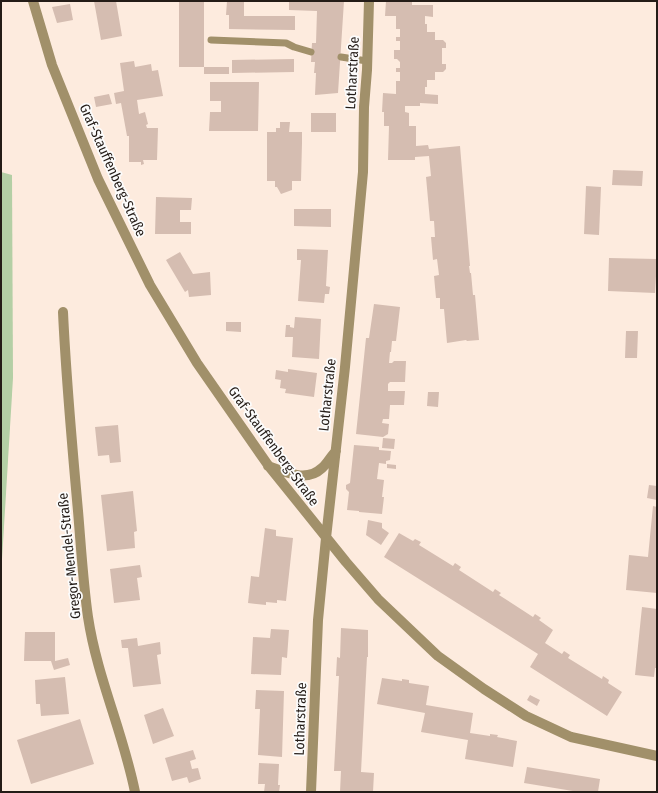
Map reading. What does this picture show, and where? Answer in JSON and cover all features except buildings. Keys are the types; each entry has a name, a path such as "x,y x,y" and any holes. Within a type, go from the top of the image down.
{"street":[{"name":"Graf-Stauffenberg-Straße","path":"33,1 52,65 98,179 150,286 197,363 268,465 326,538 378,599 438,656 497,698 526,716 571,737 657,756"},
{"name":"Lotharstraße","path":"311,792 318,620 363,172 364,107 369,1"},
{"name":"Gregor-Mendel-Straße","path":"63,312 68,394 88,616 97,665 129,762 135,792"},
{"path":"268,465 297,476 312,475 322,468 336,450"}],"lane":[{"path":"211,40 286,43 311,52"},
{"path":"341,57 367,61"}],"green space":[{"path":"1,172 12,175 13,378 1,576"}]}
